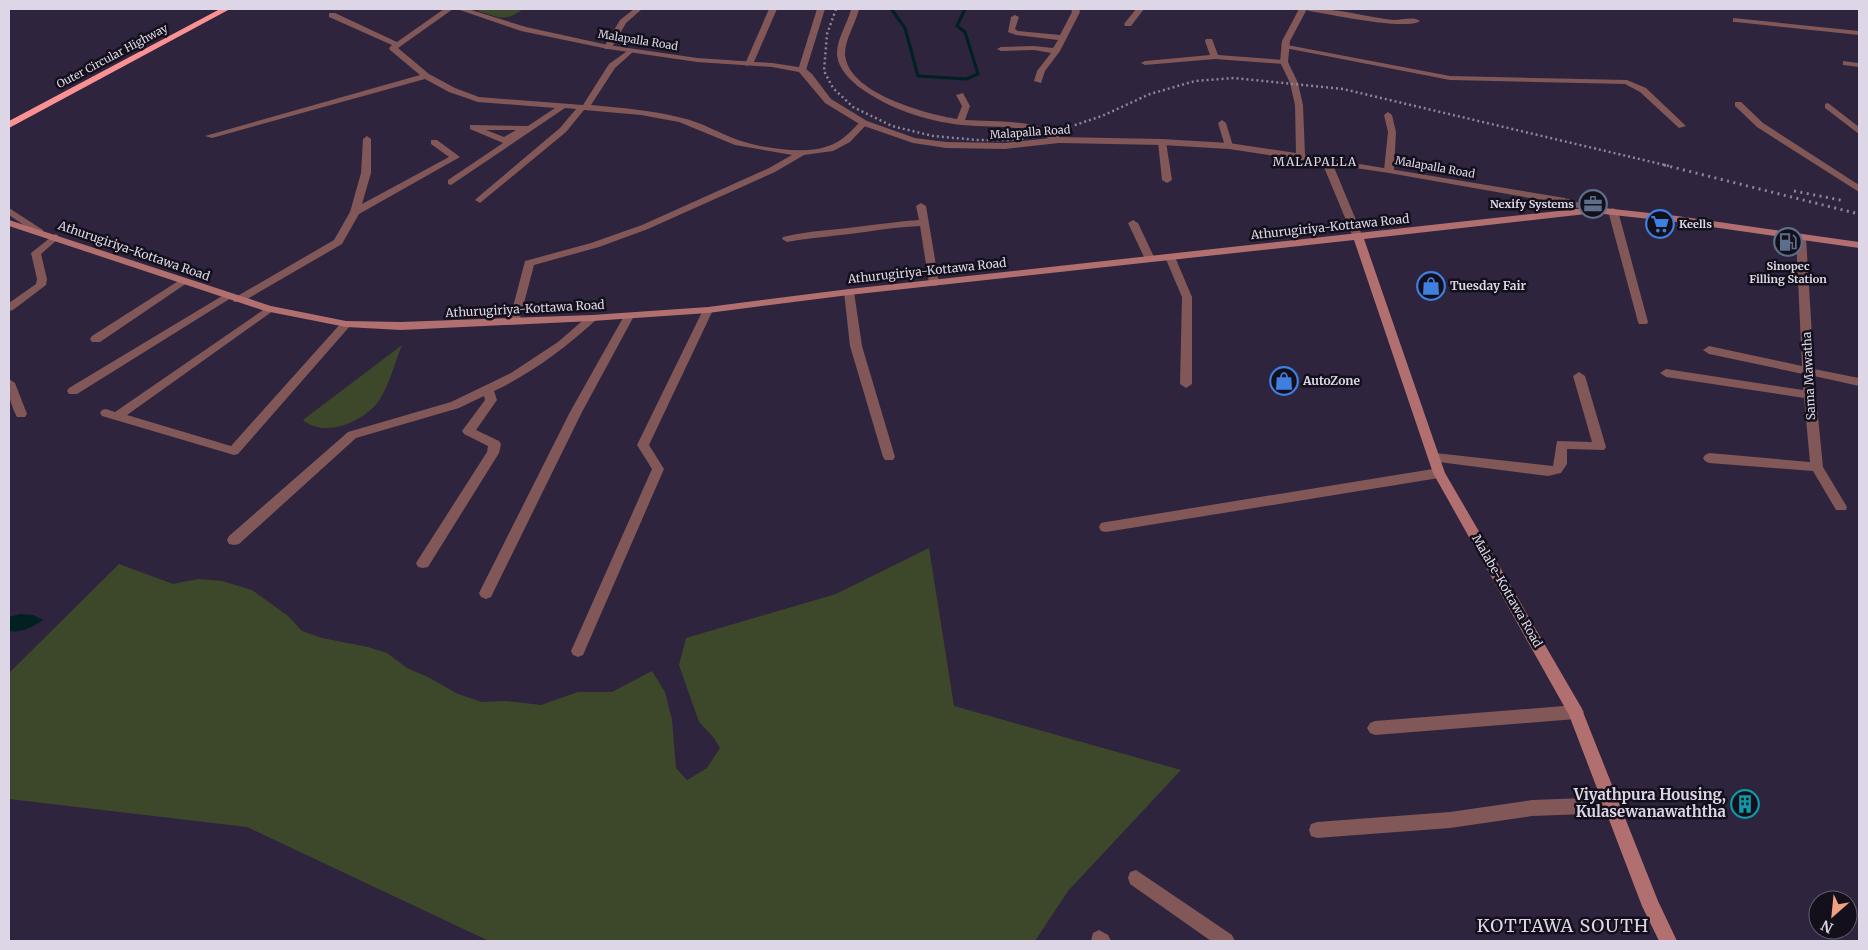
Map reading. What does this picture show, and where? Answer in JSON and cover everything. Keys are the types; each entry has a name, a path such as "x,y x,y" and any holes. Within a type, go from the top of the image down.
{"highway":[{"name":"Outer Circular Highway","path":"9,114 206,9"},
{"name":"Outer Circular Highway","path":"9,125 226,9"}],"main road":[{"name":"Athurugiriya-Kottawa Road","path":"11,225 56,237 183,282 269,309 346,324 401,326 592,318 708,310 934,282 1170,256 1358,238 1595,210 1859,245"},
{"name":"Malabe-Kottawa Road","path":"1358,238 1439,473 1576,712 1651,906 1668,941"}],"street":[{"path":"449,9 393,48 426,76 452,90 478,98 641,112 681,120 738,143 779,151 802,153 830,149 847,140 864,123"},
{"name":"Malapalla Road","path":"461,9 472,10 524,29 630,51 697,60 802,70 828,100 864,123 913,140 946,145 1005,146 1058,140 1162,142 1229,146 1389,170 1564,200 1595,210"},
{"path":"608,47 623,22 638,9"},
{"path":"749,64 773,9"},
{"path":"802,70 821,9"},
{"path":"855,9 853,23 841,50 844,62 852,78 876,96 926,115 960,121 1022,127 1050,134 1058,140"},
{"path":"1038,81 1042,71 1063,38 1076,12 1075,9"},
{"path":"1128,24 1140,9"},
{"path":"1301,156 1299,105 1294,83 1284,62 1285,46 1303,9"},
{"path":"1309,9 1395,22 1416,20"},
{"path":"332,15 398,45"},
{"path":"1015,17 1011,30 1016,33 1063,38"},
{"path":"1736,20 1859,33"},
{"path":"1209,41 1215,57"},
{"path":"1285,46 1450,78 1627,82 1643,90 1682,126"},
{"path":"1001,49 1056,50"},
{"path":"480,200 563,130 584,107 612,66 630,51"},
{"path":"1145,63 1215,57 1284,62"},
{"path":"1846,63 1859,65"},
{"path":"209,136 426,76"},
{"path":"960,96 966,106 960,121"},
{"path":"1738,104 1760,125 1859,189"},
{"path":"451,182 563,106"},
{"path":"1828,106 1859,131"},
{"path":"1388,116 1392,132 1389,170"},
{"path":"1222,123 1229,146"},
{"path":"525,127 505,141 473,127 525,127 536,124"},
{"path":"73,390 233,298 338,242 355,212 366,173 367,139"},
{"path":"355,212 455,157 434,142"},
{"path":"1162,142 1167,180"},
{"path":"514,322 529,263 595,245 645,227 772,170 802,153"},
{"path":"1326,160 1358,238"},
{"path":"921,206 934,282"},
{"path":"9,211 40,232"},
{"path":"1613,211 1643,322"},
{"path":"787,239 817,233 865,229 884,225 924,223"},
{"path":"1133,223 1150,259"},
{"path":"9,308 41,285 42,279 37,251 56,237"},
{"name":"Sama Mawatha","path":"1801,237 1807,333 1808,394 1817,467 1841,507"},
{"path":"1170,256 1187,296 1186,384"},
{"path":"96,339 183,282"},
{"path":"849,292 856,346 889,458"},
{"path":"269,309 111,415 234,451 346,324"},
{"path":"578,651 658,469 643,445 708,310"},
{"path":"486,593 576,412 629,316"},
{"path":"234,540 352,436 455,404 516,376 562,345 592,318"},
{"path":"1709,350 1859,382"},
{"path":"1666,374 1808,394"},
{"path":"1434,458 1548,471 1557,470 1561,464 1561,444 1600,447 1579,376"},
{"path":"9,383 21,414"},
{"path":"423,563 492,453 495,444 468,431 491,400 487,390"},
{"path":"1709,458 1817,467"},
{"path":"1106,527 1439,473"},
{"path":"1375,728 1576,712"},
{"path":"1317,830 1450,820 1532,808 1612,805"},
{"path":"1136,878 1226,941"}],"shaded area":[{"path":"480,9 523,9 511,16 496,17 478,11"},
{"path":"402,345 384,393 374,407 365,414 344,425 333,428 322,428 303,420"},
{"path":"929,548 954,706 1181,770 1068,891 1035,941 489,941 247,827 9,799 9,673 119,564 173,584 198,579 222,581 252,590 288,616 302,631 322,638 368,647 387,653 407,668 428,677 458,694 482,702 505,701 541,705 578,692 612,692 652,671 665,692 672,720 676,768 687,780 707,768 720,748 714,738 699,722 679,665 686,638 836,594"},
{"path":"20,614 33,615 43,620 27,629 9,631 9,617"}],"waterway":[{"path":"894,9 892,10 905,28 918,76 966,79 978,74 965,32 957,26 965,9"}],"railway":[{"path":"836,9 827,34 824,71 833,88 853,107 892,126 933,136 977,140 1008,140 1042,136 1102,116 1150,94 1195,81 1234,78 1343,89 1669,166"},
{"path":"1664,165 1859,214"},
{"path":"1794,191 1845,201"}],"place":[{"name":"Nexify Systems","path":"1593,204"},
{"name":"Keells","path":"1660,224"},
{"name":"Sinopec Filling Station","path":"1788,242"},
{"name":"Tuesday Fair","path":"1431,286"},
{"name":"AutoZone","path":"1284,381"},
{"name":"Viyathpura Housing, Kulasewanawaththa","path":"1745,804"}],"district":[{"name":"MALAPALLA","path":"1315,162"},
{"name":"KOTTAWA SOUTH","path":"1563,926"}]}
